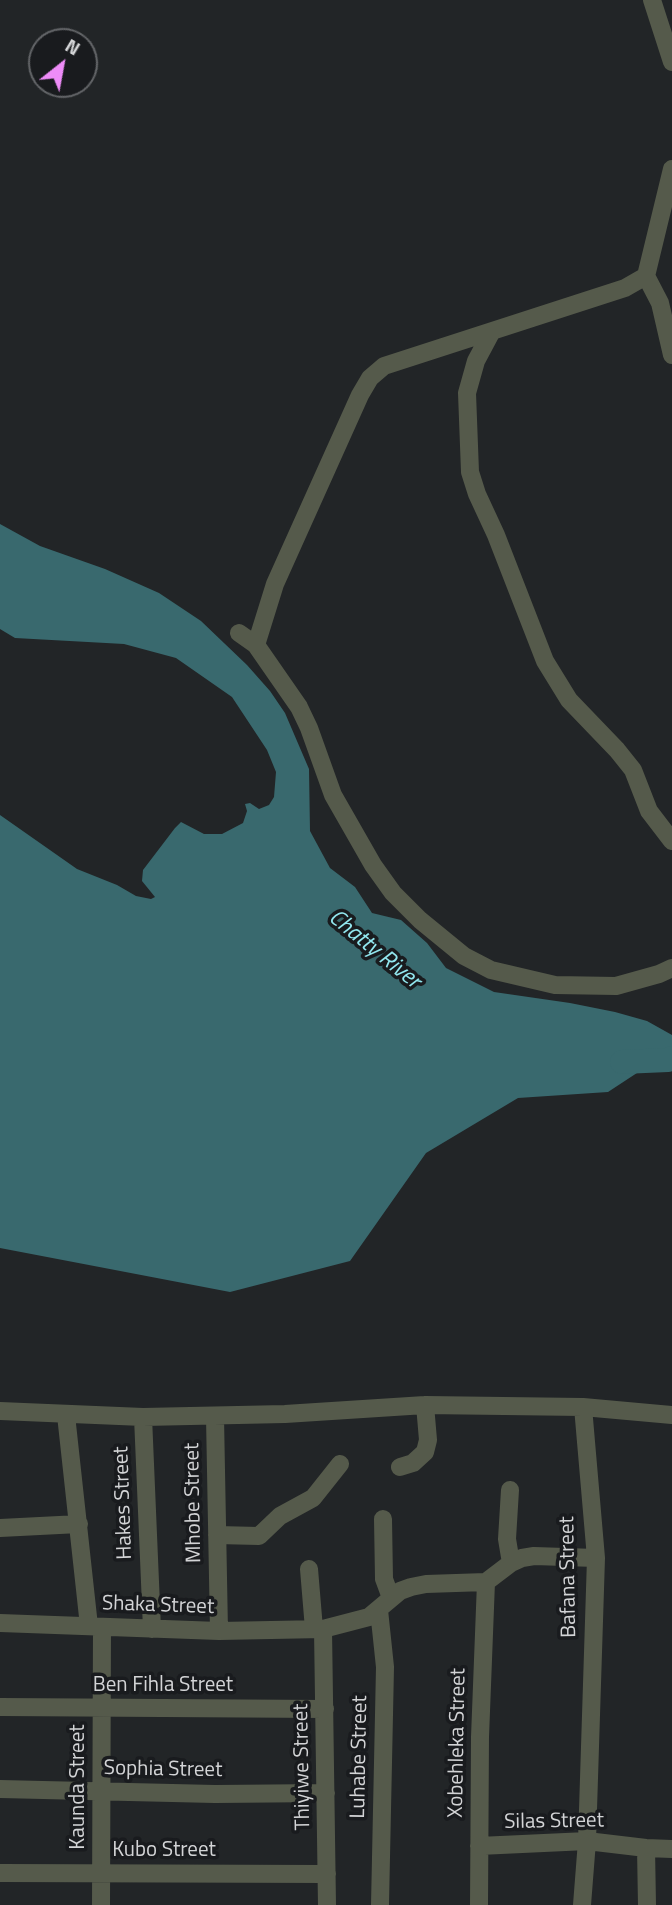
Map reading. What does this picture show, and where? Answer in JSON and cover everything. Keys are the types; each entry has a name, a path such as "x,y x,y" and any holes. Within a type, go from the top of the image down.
{"street":[{"path":"652,0 672,62"},
{"path":"672,169 646,276 660,303 672,355"},
{"path":"256,645 275,584 370,378 384,366 625,288 646,276"},
{"path":"492,331 476,361 467,393 470,472 477,494 496,535 545,661 569,700 633,770 649,811 672,841"},
{"path":"239,633 256,645 299,707 333,795 373,865 393,893 420,920 464,956 491,970 555,985 616,986 672,968"},
{"path":"400,1467 413,1463 425,1452 428,1440 425,1405"},
{"path":"0,1412 143,1418 215,1417 425,1405 583,1407 672,1415"},
{"name":"Bafana Street","path":"582,1905 587,1841 596,1559 583,1407"},
{"name":"Kaunda Street","path":"66,1415 79,1524 96,1626 102,1709 101,1905"},
{"name":"Mhobe Street","path":"215,1417 219,1631"},
{"name":"Hakes Street","path":"143,1418 152,1629"},
{"path":"217,1535 259,1536 280,1516 313,1498 340,1464"},
{"path":"510,1490 507,1539 511,1563"},
{"path":"383,1519 385,1604"},
{"path":"0,1528 79,1524"},
{"path":"486,1582 511,1563 534,1556 596,1559"},
{"path":"309,1569 318,1629"},
{"name":"Shaka Street","path":"0,1623 219,1631 318,1629 353,1623 411,1587 486,1582"},
{"name":"Xobehleka Street","path":"480,1905 478,1846 486,1582"},
{"name":"Luhabe Street","path":"380,1905 385,1604"},
{"name":"Thiyiwe Street","path":"318,1629 326,1709 327,1905"},
{"name":"Ben Fihla Street","path":"0,1707 326,1709"},
{"name":"Sophia Street","path":"0,1789 326,1793"},
{"name":"Silas Street","path":"478,1846 587,1841 672,1849"},
{"path":"646,1848 647,1905"},
{"name":"Kubo Street","path":"0,1872 327,1874"}],"water":[{"path":"0,524 40,546 105,569 159,593 201,621 247,665 285,713 309,769 310,831 330,868 355,887 372,913 401,920 427,943 446,968 494,992 570,1003 647,1021 672,1035 672,1050 608,1092 518,1098 426,1153 350,1261 230,1292 0,1248 0,815 77,869 136,896 151,899 155,897 142,881 143,870 175,828 181,822 204,834 222,834 243,823 247,811 245,804 250,803 259,809 269,805 274,797 276,772 267,750 232,697 176,658 124,644 15,638 0,629"}],"waterway":[{"name":"Chatty River","path":"622,1062 672,1058"}]}
